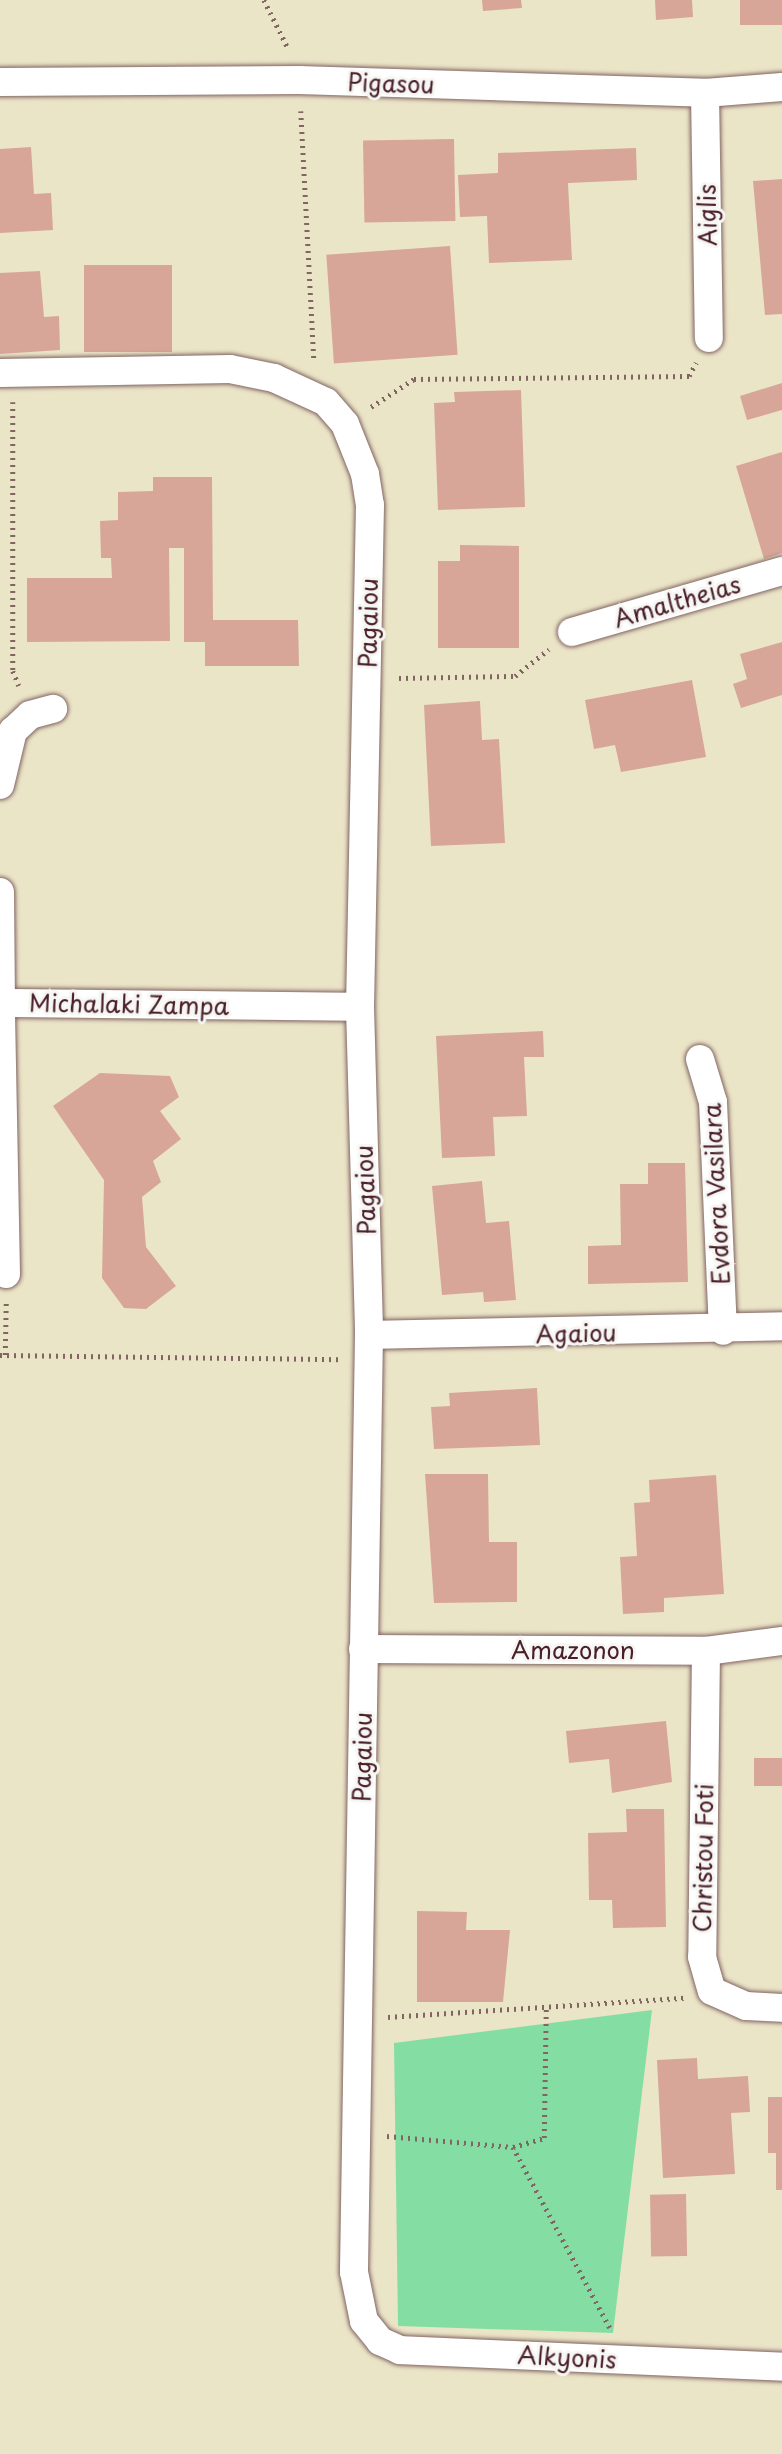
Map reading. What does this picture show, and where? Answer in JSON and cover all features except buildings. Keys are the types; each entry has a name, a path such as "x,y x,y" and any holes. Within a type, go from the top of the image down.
{"street":[{"name":"Pigasou","path":"0,82 299,80 705,93 782,87"},
{"name":"Aiglis","path":"705,93 709,338"},
{"name":"Pagaiou","path":"6,373 230,369 316,396 345,424 370,505 360,1007 369,1347 354,2272 364,2321"},
{"name":"Amaltheias","path":"572,632 782,571"},
{"path":"0,785 13,731 30,715 53,709"},
{"path":"0,892 1,1003"},
{"name":"Michalaki Zampa","path":"6,1274 1,1003 360,1007"},
{"name":"Evdora Vasilara","path":"700,1059 713,1102 723,1331"},
{"name":"Agaiou","path":"369,1347 782,1326"},
{"name":"Amazonon","path":"363,1649 706,1651 782,1641"},
{"name":"Christou Foti","path":"706,1651 702,1956 712,1991"},
{"path":"712,1991 746,2006 782,2008"},
{"name":"Alkyonis","path":"364,2321 380,2341 400,2350 782,2367"}],"path":[{"path":"264,0 299,80 316,396"},
{"path":"345,424 414,379 689,376 709,338"},
{"path":"6,373 13,671"},
{"path":"367,679 515,676 572,632"},
{"path":"6,1274 3,1355 369,1347"},
{"path":"359,2019 712,1991"},
{"path":"356,2137 513,2147 544,2138 546,2005"},
{"path":"513,2147 613,2333 637,2360"}],"green space":[{"path":"652,2010 613,2333 398,2326 394,2043"}]}
